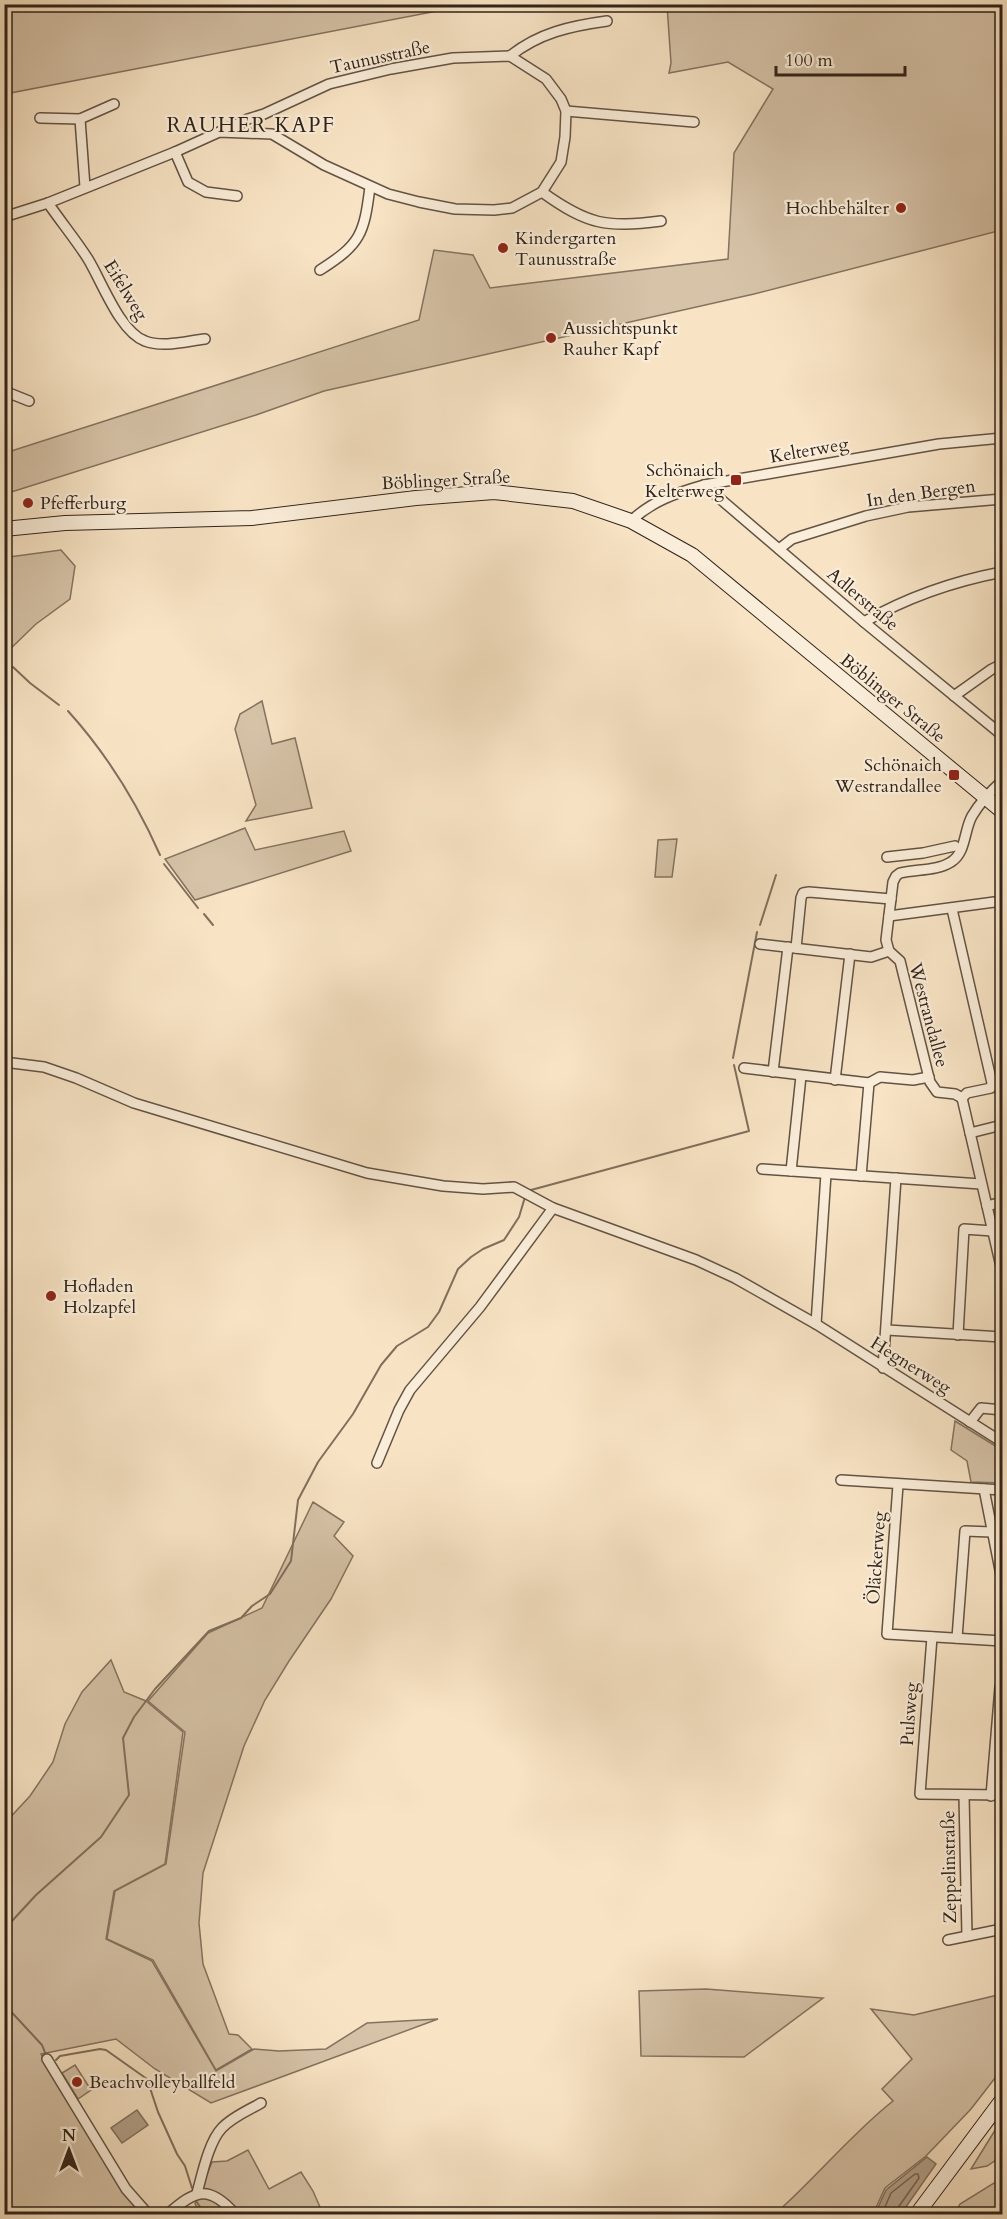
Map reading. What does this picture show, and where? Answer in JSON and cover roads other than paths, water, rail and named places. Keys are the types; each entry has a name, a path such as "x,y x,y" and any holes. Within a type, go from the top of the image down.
{"main road":[{"name":"Böblinger Straße","path":"4,529 65,524 252,518 417,498 494,492 573,501 631,521 692,555 1002,811"},
{"path":"917,2214 1002,2100"}],"street":[{"path":"607,21 575,25 553,31 525,44 510,56 546,79 561,99 566,111 694,122"},
{"name":"Taunusstraße","path":"4,217 48,203 175,152 329,84 453,58 510,56"},
{"path":"40,118 80,119 114,104"},
{"name":"Taunusstraße","path":"219,132 272,134 324,165 370,187 419,202 455,209 494,210 512,208 542,192 561,162 566,111"},
{"path":"264,114 272,134"},
{"path":"80,119 85,187"},
{"path":"175,152 188,182 206,192 237,196"},
{"path":"321,270 352,248 365,222 370,187"},
{"path":"542,192 567,210 592,220 625,225 661,221"},
{"name":"Eifelweg","path":"48,203 87,258 131,332 144,341 154,343 205,339"},
{"path":"4,391 29,401"},
{"name":"Kelterweg","path":"631,521 642,510 669,495 704,485 939,444 1002,438"},
{"name":"Adlerstraße","path":"704,485 864,622 1002,735"},
{"name":"In den Bergen","path":"779,549 792,539 866,516 908,507 1002,499"},
{"path":"864,622 887,609 943,588 1002,572"},
{"path":"954,696 1002,664"},
{"path":"985,796 1002,781"},
{"name":"Westrandallee","path":"962,1098 955,1094 937,1092 928,1077 900,961 889,951 886,940 893,882 900,873 944,865 952,861 959,854 971,818 985,796"},
{"path":"887,857 923,853 955,846"},
{"path":"773,1072 792,947 803,893 891,899"},
{"path":"890,916 1002,901"},
{"path":"952,909 992,1083 991,1088 968,1093 962,1098 1002,1271"},
{"path":"760,944 871,957 889,951"},
{"path":"835,1080 850,954"},
{"name":"Hegnerweg","path":"4,1062 44,1067 134,1103 367,1173 483,1189 514,1187 553,1208 735,1278 816,1324 1002,1442"},
{"path":"744,1068 869,1083 880,1077 913,1080 928,1077"},
{"path":"791,1171 801,1076"},
{"path":"861,1176 869,1083"},
{"path":"970,1132 1002,1125"},
{"path":"762,1169 981,1184"},
{"path":"816,1324 826,1174"},
{"path":"883,1368 896,1178"},
{"path":"987,1206 1002,1202"},
{"path":"377,1463 410,1390 480,1307 553,1208"},
{"path":"958,1335 964,1229 993,1232"},
{"path":"887,1330 1002,1337"},
{"path":"970,1422 981,1408 1002,1410"},
{"path":"841,1480 1002,1490"},
{"name":"Öläckerweg","path":"898,1485 887,1634 932,1637"},
{"path":"984,1489 1002,1580"},
{"path":"957,1638 964,1531 992,1532"},
{"path":"932,1637 1002,1641"},
{"name":"Pulsweg","path":"920,1794 932,1637"},
{"path":"991,1796 1000,1687 1002,1687"},
{"name":"Zeppelinstraße","path":"920,1794 1002,1795"},
{"name":"Zeppelinstraße","path":"964,1796 967,1936"},
{"path":"948,1940 1002,1929"},
{"path":"47,2058 126,2189 148,2214"},
{"path":"168,2214 197,2193 219,2131 224,2125 261,2103"},
{"path":"197,2193 217,2197 235,2214"}],"water":[{"path":"137,2110 148,2125 122,2143 111,2128"},
{"path":"927,2157 936,2164 901,2214 875,2214 886,2190"}],"waterway":[{"path":"13,667 59,705"},
{"path":"68,711 120,779 160,855"},
{"path":"164,864 198,908"},
{"path":"760,925 776,875"},
{"path":"204,914 213,925"},
{"path":"733,1058 757,932"},
{"path":"531,1190 749,1131 734,1065"},
{"path":"12,1921 36,1895 101,1837 129,1795 123,1738 134,1717 155,1689 209,1631 241,1618 252,1606 270,1594 291,1561 298,1500 318,1462 353,1414 381,1365 397,1346 428,1327 439,1312 458,1269 483,1249 504,1240 519,1217 525,1197"},
{"path":"4,1927 10,1924"},
{"path":"4,2004 42,2045 46,2055"},
{"path":"56,2060 60,2056 106,2050 147,2079 158,2112 185,2166 192,2188"},
{"path":"194,2198 205,2214"}],"place":[{"name":"Hochbehälter","path":"901,208"},
{"name":"Kindergarten Taunusstraße","path":"503,248"},
{"name":"Aussichtspunkt Rauher Kapf","path":"551,338"},
{"name":"Schönaich Kelterweg","path":"736,480"},
{"name":"Pfefferburg","path":"28,503"},
{"name":"Schönaich Westrandallee","path":"954,775"},
{"name":"Hofladen Holzapfel","path":"51,1296"},
{"name":"Beachvolleyballfeld","path":"77,2082"}],"district":[{"name":"RAUHER KAPF","path":"251,125"}]}
